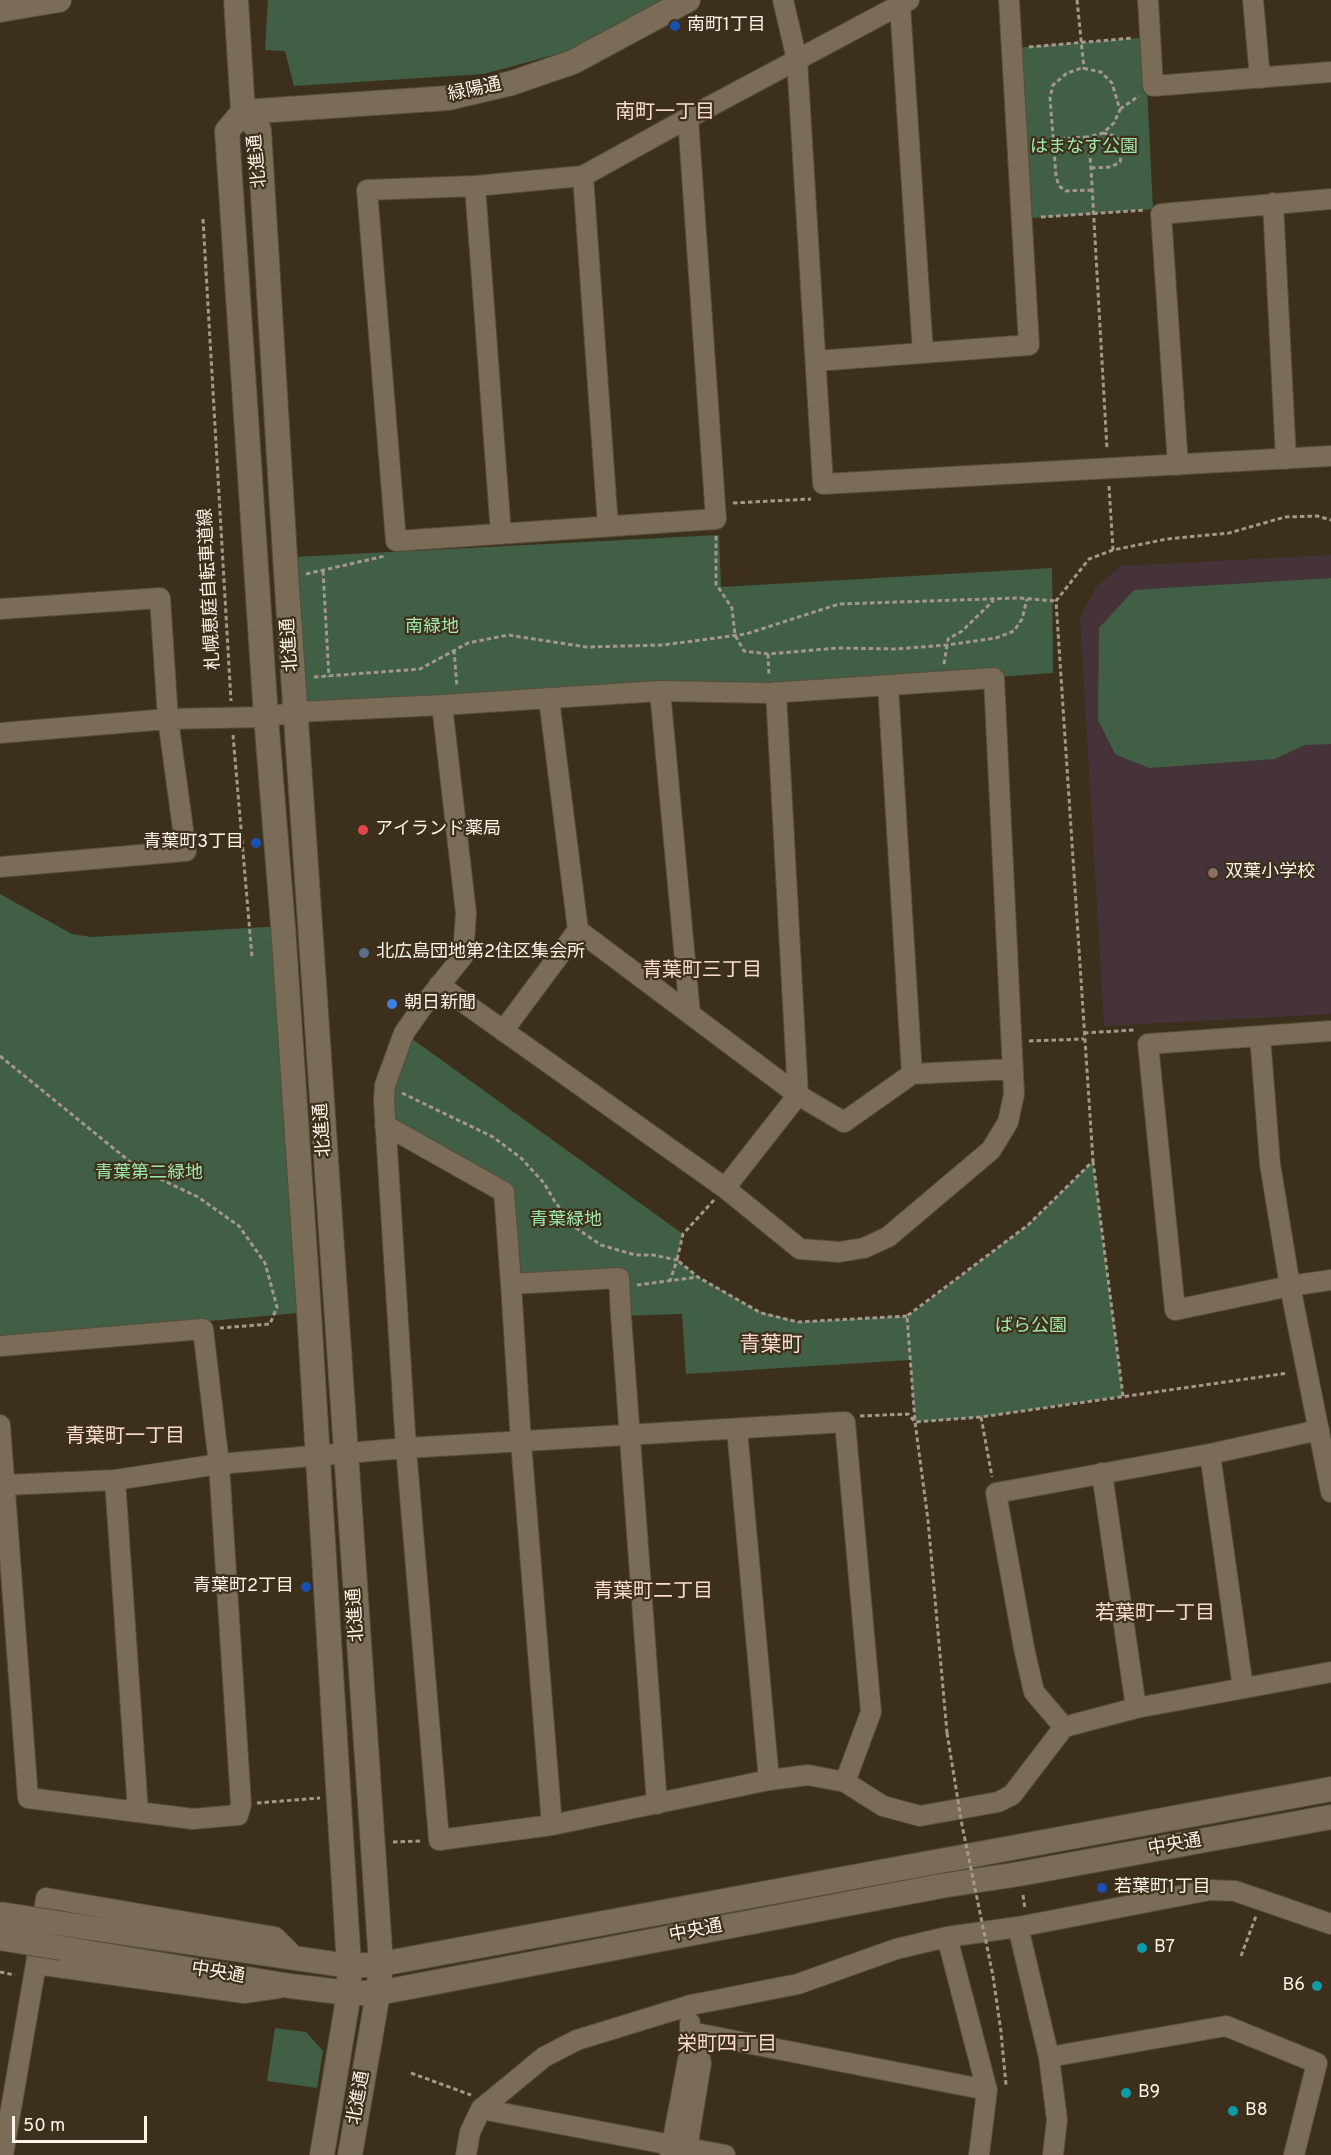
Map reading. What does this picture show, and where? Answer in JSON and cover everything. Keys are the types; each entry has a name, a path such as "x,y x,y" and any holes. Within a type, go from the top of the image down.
{"street":[{"path":"0,10 59,0"},
{"path":"236,0 243,112"},
{"name":"緑陽通","path":"243,112 448,98 512,83 573,62 688,0"},
{"path":"783,0 797,60 823,484 1331,456"},
{"path":"816,361 1029,345 1009,0"},
{"path":"1148,0 1153,86 1331,72"},
{"path":"1253,0 1260,78"},
{"path":"688,118 716,511 608,526 396,541 367,190 476,186 584,176 688,118 904,2 923,353"},
{"name":"北進通","path":"322,2155 349,1993 349,1966 283,926 266,717 227,131 243,112 259,130 381,1964 350,2155"},
{"path":"584,176 608,526"},
{"path":"476,186 501,534"},
{"path":"1178,465 1161,214 1331,199"},
{"path":"1273,203 1286,459"},
{"path":"0,609 160,598 168,719 186,850 0,867"},
{"path":"0,733 168,719 266,717 296,712 660,691 776,692 993,678 1014,1094 1008,1122 992,1150 888,1237 864,1248 839,1252 800,1249 725,1188 439,985"},
{"path":"888,685 912,1074"},
{"path":"660,691 690,1014"},
{"path":"725,1188 798,1095 776,692"},
{"path":"503,1031 578,930 549,699"},
{"path":"450,704 466,913 463,956 404,1033 385,1085 385,1125 406,1448 439,1840 552,1825 769,1780 808,1775 845,1782 883,1806 920,1816 998,1802 1012,1795 1064,1727 1136,1708 1331,1672"},
{"path":"578,930 798,1095 844,1122 912,1074 1013,1069"},
{"path":"1331,1031 1148,1044 1175,1310 1290,1286 1331,1280"},
{"path":"1260,1036 1270,1164 1290,1286 1331,1492"},
{"path":"385,1125 504,1192 521,1442 552,1825"},
{"path":"511,1284 620,1278 629,1435 657,1804"},
{"path":"0,1346 203,1329 219,1464 241,1804 238,1815 193,1820 28,1798 0,1425"},
{"path":"6,1485 115,1480 219,1464 406,1448 844,1422 871,1712 845,1782"},
{"path":"737,1429 769,1780"},
{"path":"1064,1727 1034,1692 996,1493 1210,1454 1319,1430"},
{"path":"1210,1454 1243,1688"},
{"path":"1102,1473 1136,1708"},
{"path":"115,1480 138,1812"},
{"name":"中央通","path":"0,1914 349,1966 381,1964 1331,1789"},
{"name":"中央通","path":"0,1938 290,1986 349,1993 378,1993 929,1888 1019,1874 1331,1817"},
{"path":"466,2155 475,2101 544,2057 577,2040 691,2005 798,1984 896,1949 947,1937 1210,1890 1235,1891 1331,1924"},
{"path":"3,2155 29,1970 46,1899 275,1937 295,1957"},
{"path":"1018,1926 1049,2056 1057,2120 1053,2155"},
{"path":"947,1937 987,2090 980,2155"},
{"path":"29,1970 244,1994 290,1986"},
{"path":"679,2151 687,2060 693,2039 691,2005"},
{"path":"1049,2056 1226,2026 1317,2063 1294,2155"},
{"path":"693,2039 987,2090"},
{"path":"475,2101 679,2151 725,2155"}],"path":[{"path":"1077,0 1084,69"},
{"path":"1012,48 1150,37"},
{"path":"1092,190 1066,191 1059,186 1056,176 1050,97 1053,85 1067,73 1084,69 1101,72 1112,83 1120,110"},
{"path":"1053,139 1089,137 1103,133 1114,123 1120,110 1153,86"},
{"path":"1090,168 1111,167 1120,162 1123,149 1121,142 1115,136 1103,133"},
{"path":"1089,137 1113,550"},
{"path":"1021,219 1153,209"},
{"name":"札幌恵庭自転車道線","path":"203,219 231,717 252,957"},
{"path":"823,484 812,499 716,511 716,584 732,608 735,635 744,651 768,654 838,648 896,649 996,638 1014,631 1022,619 1028,599"},
{"path":"1123,1396 1093,1161 1056,601 1089,559 1113,550 1167,539 1229,533 1285,516 1317,516 1331,520"},
{"path":"303,574 403,551 404,542"},
{"path":"323,571 329,677"},
{"path":"309,678 420,669 468,643 508,635 586,647 663,645 746,634 839,604 995,599 1056,601"},
{"path":"942,681 948,639 962,632 995,599"},
{"path":"450,704 454,651"},
{"path":"1084,1033 1147,1029 1148,1044"},
{"path":"1012,1042 1084,1039"},
{"path":"0,1056 139,1169 198,1197 239,1226 265,1263 277,1307 270,1324 203,1329"},
{"path":"385,1085 493,1137 521,1158 544,1183 555,1202 576,1228 601,1245 635,1255 653,1255 677,1260 698,1277 761,1313 798,1322 908,1316 1028,1225 1093,1161"},
{"path":"670,1281 683,1234 725,1188"},
{"path":"620,1288 698,1277"},
{"path":"908,1316 915,1422 928,1520 946,1733 993,1976"},
{"path":"915,1422 981,1417 1308,1370"},
{"path":"844,1422 851,1416 908,1414 915,1422"},
{"path":"981,1417 996,1493"},
{"path":"241,1804 325,1798"},
{"path":"387,1842 439,1840"},
{"path":"1241,1956 1262,1900"},
{"path":"0,1972 29,1970"},
{"path":"411,2073 475,2101"}],"shaded area":[{"name":"双葉小学校","path":"1331,555 1331,1014 1104,1026 1080,617 1096,587 1121,566"}],"green space":[{"path":"268,0 672,0 579,48 484,74 294,86 285,51 265,50"},
{"name":"はまなす公園","path":"1150,37 1147,87 1153,209 1021,219 1012,48"},
{"name":"南緑地","path":"719,535 721,587 1052,568 1053,673 888,685 296,712 294,557"},
{"path":"1331,578 1331,744 1305,745 1275,759 1149,768 1115,754 1098,720 1099,628 1134,590"},
{"name":"青葉第二緑地","path":"0,894 72,934 91,937 283,926 309,1312 0,1340"},
{"path":"404,1033 683,1234 677,1260 698,1277 758,1311 798,1322 908,1316 1028,1225 1093,1161 1123,1396 981,1417 915,1422 910,1360 686,1374 682,1314 621,1316 620,1288 511,1284 504,1192 385,1125"},
{"path":"275,2028 306,2032 323,2051 317,2088 267,2081"}],"place":[{"name":"南町1丁目","path":"675,26"},
{"name":"アイランド薬局","path":"363,830"},
{"name":"青葉町3丁目","path":"256,843"},
{"name":"双葉小学校","path":"1213,873"},
{"name":"北広島団地第2住区集会所","path":"364,953"},
{"name":"朝日新聞","path":"392,1004"},
{"name":"青葉町2丁目","path":"306,1587"},
{"name":"若葉町1丁目","path":"1102,1888"},
{"name":"B7","path":"1142,1948"},
{"name":"B6","path":"1317,1986"},
{"name":"B9","path":"1126,2093"},
{"name":"B8","path":"1233,2111"}],"district":[{"name":"南町一丁目","path":"665,114"},
{"name":"青葉町三丁目","path":"702,972"},
{"name":"青葉町","path":"771,1347"},
{"name":"青葉町一丁目","path":"125,1438"},
{"name":"青葉町二丁目","path":"653,1593"},
{"name":"若葉町一丁目","path":"1155,1615"},
{"name":"栄町四丁目","path":"727,2046"}],"park label":[{"name":"青葉緑地","path":"566,1221"},
{"name":"ばら公園","path":"1031,1327"}]}
